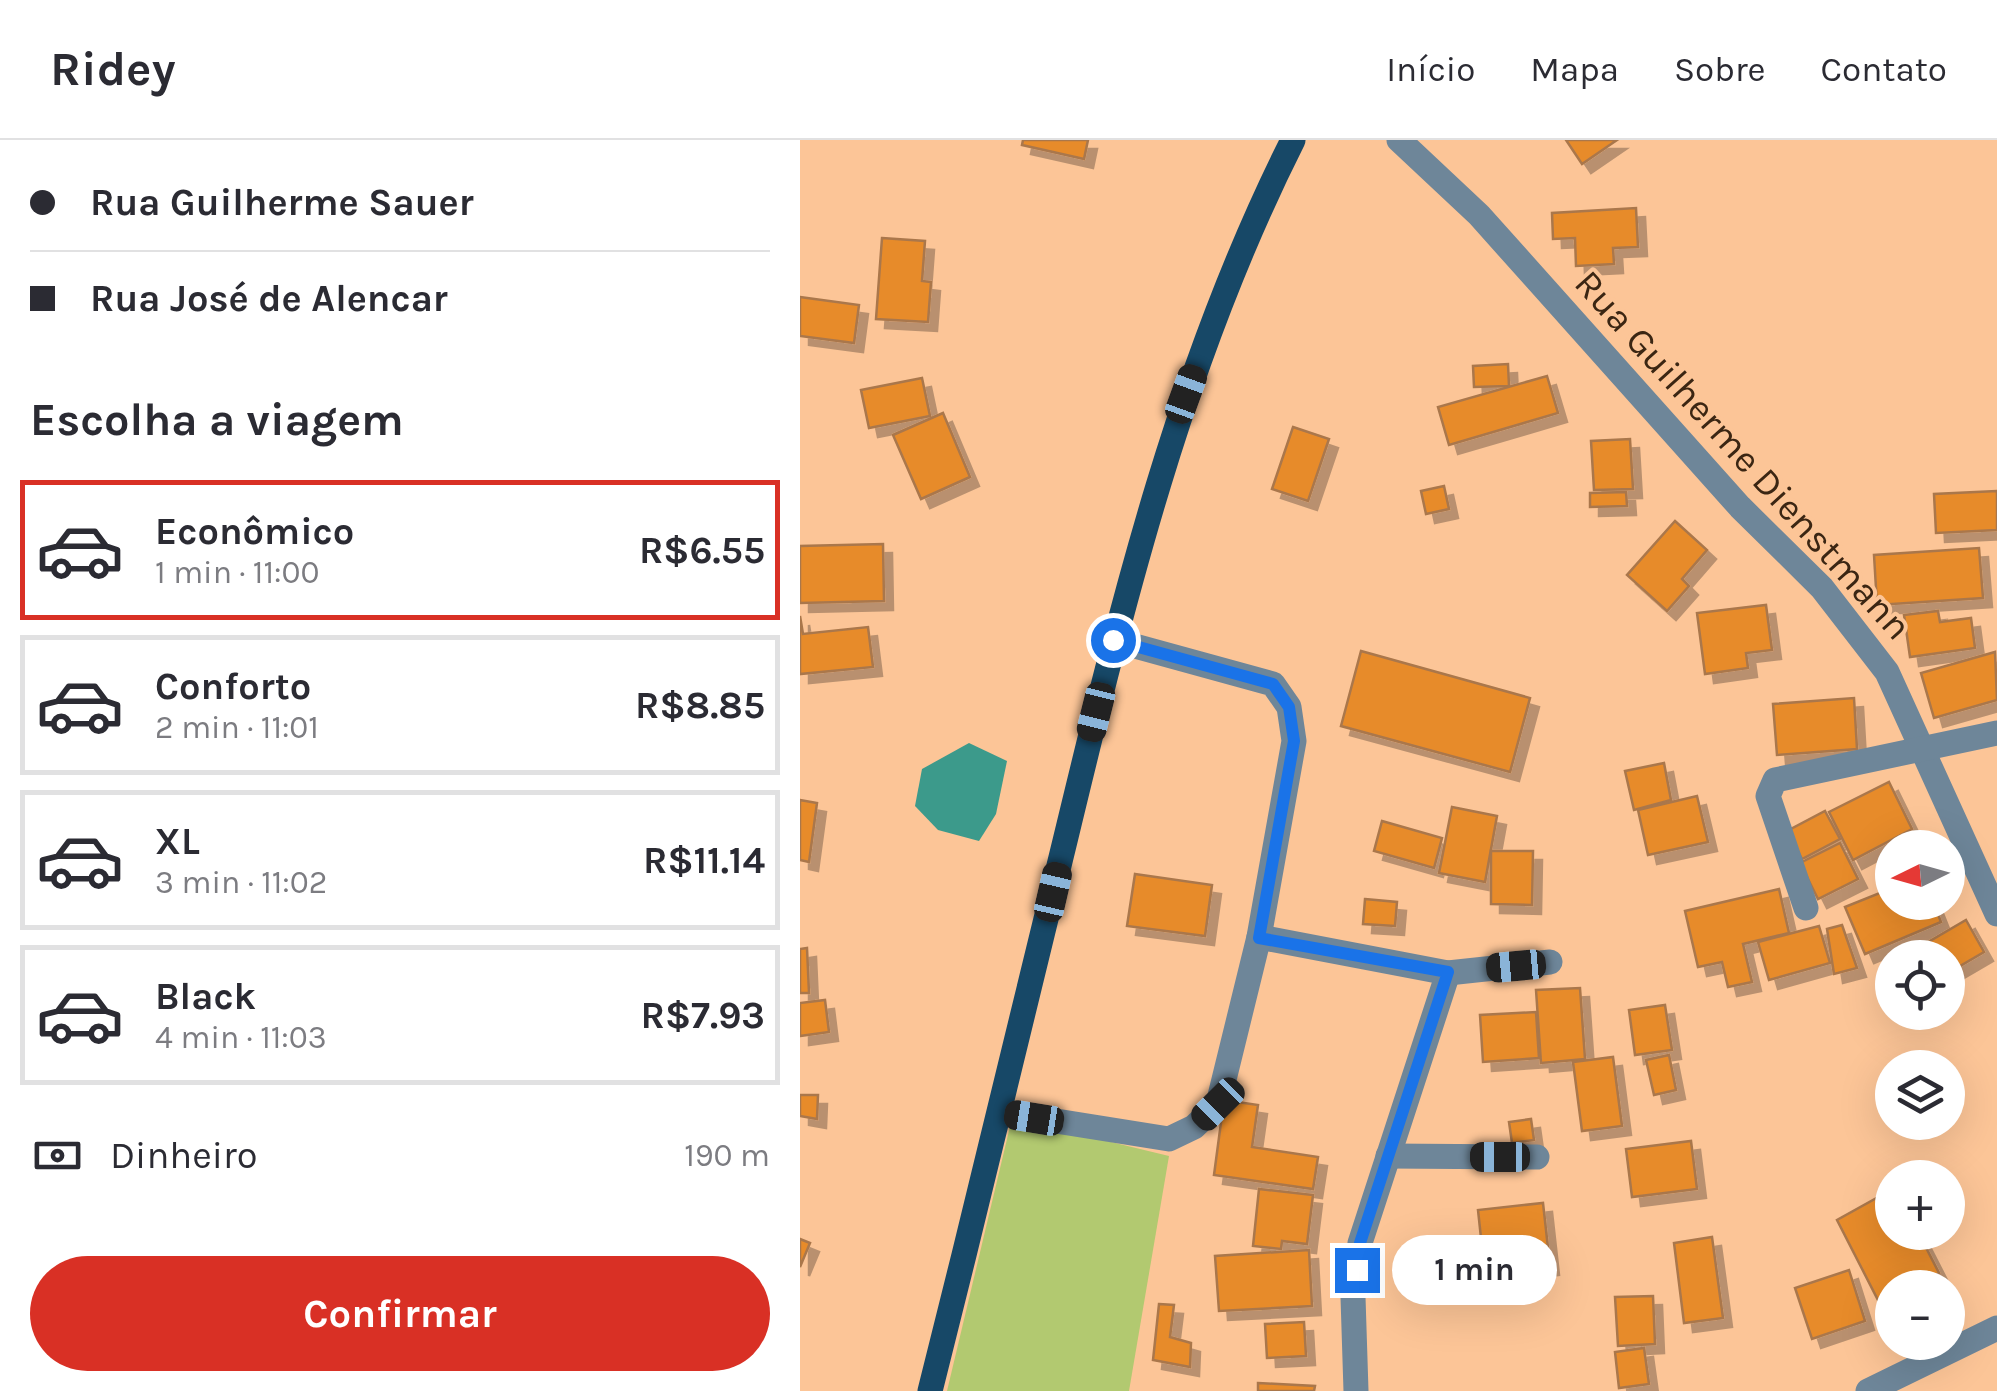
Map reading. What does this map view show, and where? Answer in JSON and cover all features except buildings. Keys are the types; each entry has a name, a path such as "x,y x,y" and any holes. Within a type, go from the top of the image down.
{"main road":[{"path":"930,1391 1113,640 1178,419 1249,227 1293,140"}],"street":[{"name":"Rua Guilherme Dienstmann","path":"1399,140 1479,214 1740,507 1822,588 1887,672 1997,914"},
{"path":"1000,1112 1169,1139 1194,1127 1218,1104 1259,938 1294,741 1289,707 1273,684 1113,640"},
{"path":"1806,908 1768,796 1775,780 1997,733"},
{"path":"1259,938 1448,972 1550,962"},
{"path":"1356,1391 1354,1297 1360,1243 1448,972"},
{"path":"1388,1156 1537,1158"},
{"path":"1868,1391 1997,1328"}],"green space":[{"path":"1012,1118 1169,1156 1129,1391 947,1391"}],"water":[{"path":"969,743 1007,761 996,814 979,841 938,830 915,806 922,769"}],"route":[{"path":"1113,640 1273,684 1289,707 1294,741 1259,938 1448,972 1360,1243 1357,1270"}]}
